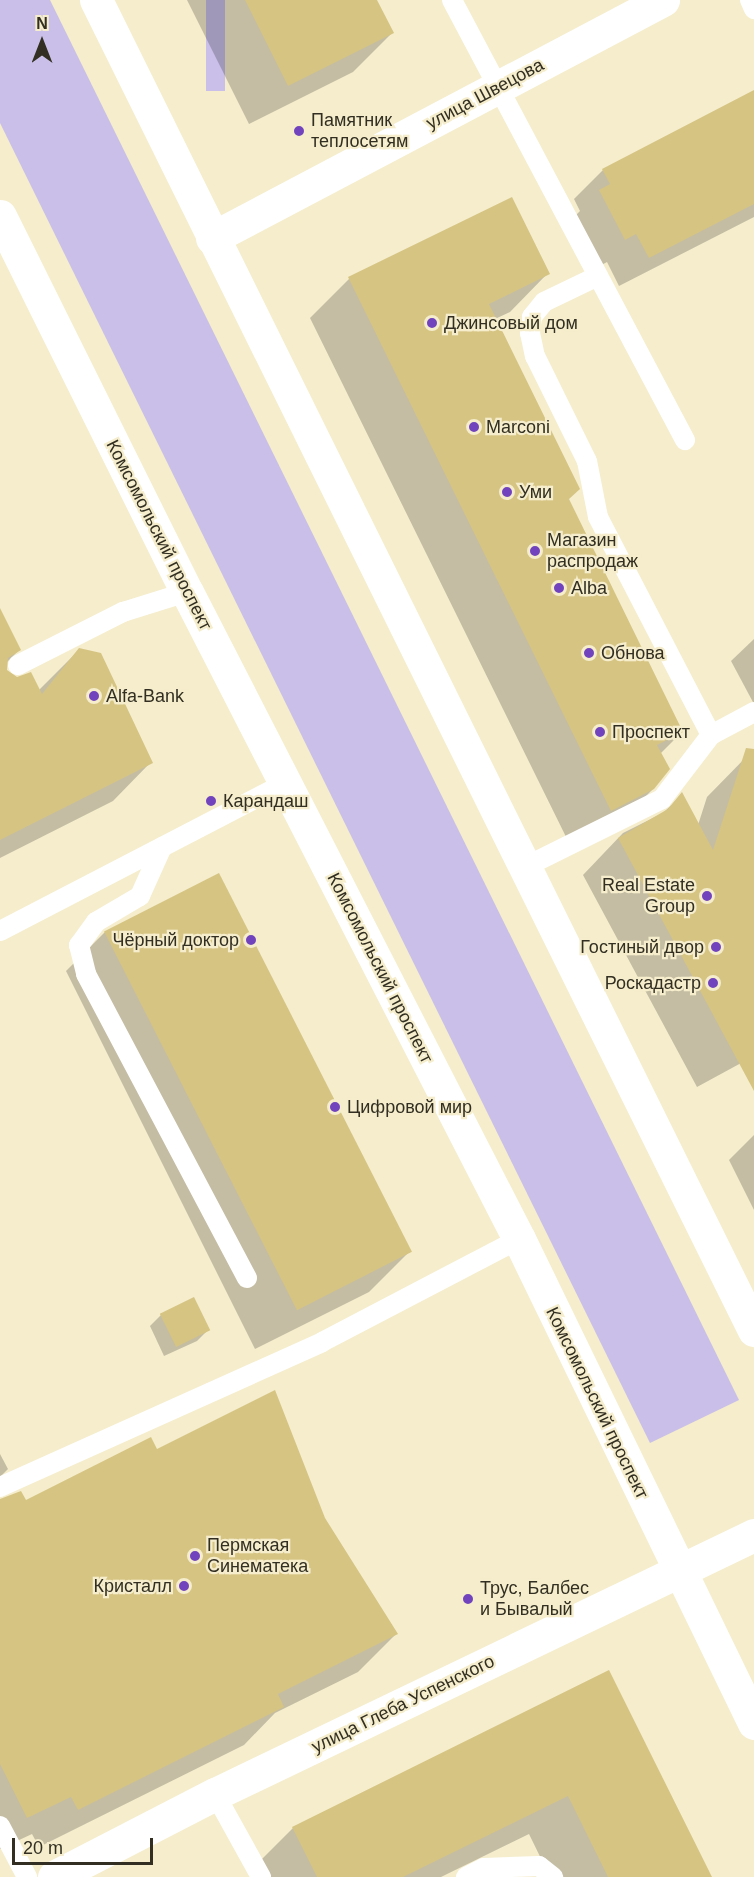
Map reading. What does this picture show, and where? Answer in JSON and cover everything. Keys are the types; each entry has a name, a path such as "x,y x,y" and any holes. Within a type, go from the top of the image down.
{"main road":[{"path":"96,0 754,1330"},
{"name":"улица Швецова","path":"212,238 663,0"},
{"name":"Комсомольский проспект","path":"0,216 187,592 519,1239 678,1572 754,1723"},
{"name":"улица Глеба Успенского","path":"54,1877 215,1794 754,1535"}],"lane":[{"path":"452,0 496,88 685,440"},
{"path":"750,0 754,9"},
{"path":"598,276 544,302 532,317 530,333 535,356 587,461 598,517 711,735"},
{"path":"18,665 123,612 187,592"},
{"path":"525,867 662,799 711,735 754,712"},
{"path":"0,931 285,783"},
{"path":"162,847 140,896 96,922 79,945 86,975 247,1278"},
{"path":"0,1487 322,1342 519,1239"},
{"path":"215,1794 261,1877"},
{"path":"1,1833 27,1877"},
{"path":"466,1877 484,1868 539,1866 553,1877"}],"shaded area":[{"path":"0,0 50,0 739,1400 650,1443 0,123"},
{"path":"206,0 225,0 225,91 206,91"}],"building":[{"path":"245,0 377,0 394,33 288,86"},
{"path":"754,90 754,204 649,258 636,234 625,240 599,190 610,184 602,169"},
{"path":"512,197 550,274 489,304 580,489 569,499 683,732 657,745 670,769 654,789 611,811 348,277"},
{"path":"0,608 21,650 8,658 7,670 17,677 31,672 42,694 79,648 101,653 153,763 0,840"},
{"name":"Гостиный двор","path":"746,748 754,749 754,1091 618,838 668,809 682,792 713,850"},
{"path":"219,873 412,1252 297,1310 104,932"},
{"path":"194,1297 210,1330 176,1347 160,1314"},
{"name":"Кристалл","path":"275,1390 325,1518 398,1634 278,1694 284,1707 78,1810 71,1797 27,1818 0,1764 0,1499 21,1491 26,1500 151,1437 157,1449"},
{"path":"609,1670 712,1877 608,1877 568,1796 403,1877 317,1877 292,1827"}],"place":[{"name":"Памятник теплосетям","path":"299,131"},
{"name":"Джинсовый дом","path":"432,323"},
{"name":"Marconi","path":"474,427"},
{"name":"Уми","path":"507,492"},
{"name":"Магазин распродаж","path":"535,551"},
{"name":"Alba","path":"559,588"},
{"name":"Обнова","path":"589,653"},
{"name":"Alfa-Bank","path":"94,696"},
{"name":"Проспект","path":"600,732"},
{"name":"Карандаш","path":"211,801"},
{"name":"Real Estate Group","path":"707,896"},
{"name":"Чёрный доктор","path":"251,940"},
{"name":"Гостиный двор","path":"716,947"},
{"name":"Роскадастр","path":"713,983"},
{"name":"Цифровой мир","path":"335,1107"},
{"name":"Пермская Синематека","path":"195,1556"},
{"name":"Кристалл","path":"184,1586"},
{"name":"Трус, Балбес и Бывалый","path":"468,1599"}]}
